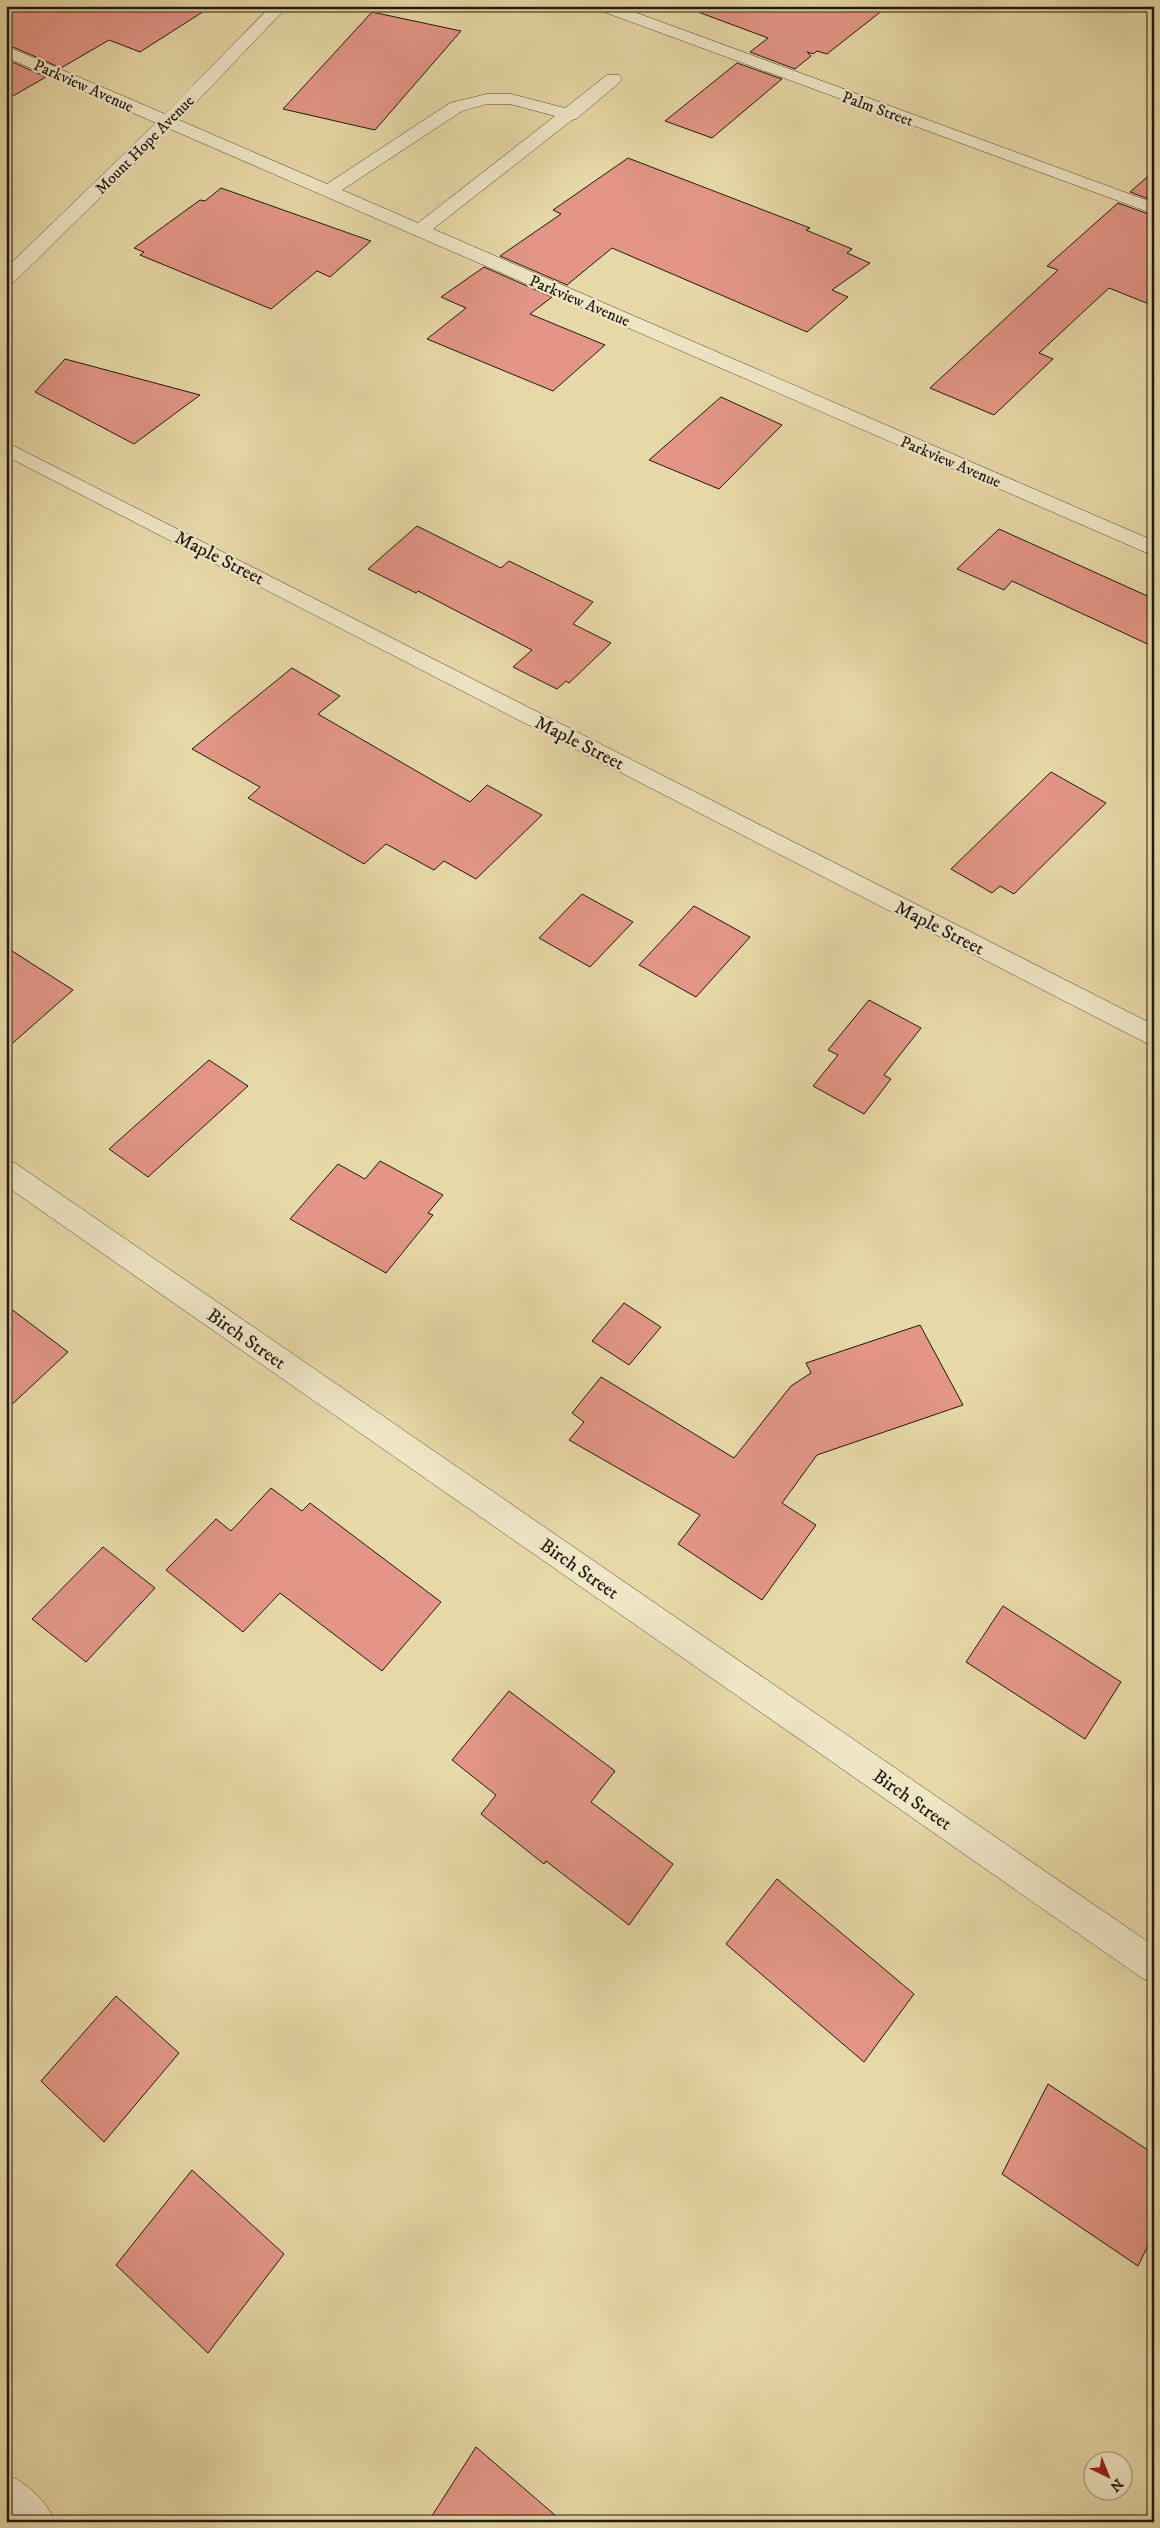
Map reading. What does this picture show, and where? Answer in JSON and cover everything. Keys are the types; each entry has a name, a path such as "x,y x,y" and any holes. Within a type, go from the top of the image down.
{"street":[{"name":"Mount Hope Avenue","path":"6,279 168,122 280,6"},
{"name":"Palm Street","path":"602,6 1154,209"},
{"name":"Parkview Avenue","path":"6,51 1154,549"},
{"path":"419,231 570,115 613,79"},
{"path":"328,192 456,107 487,99 512,99 570,115"},
{"name":"Maple Street","path":"6,448 1154,1037"},
{"name":"Birch Street","path":"6,1171 1154,1966"},
{"path":"6,2493 36,2522"}],"building":[{"path":"6,6 212,6 140,52 109,40 61,68 6,44"},
{"path":"699,6 888,6 827,54 817,51 813,54 807,52 811,56 795,69 750,52 768,38 698,12"},
{"path":"372,12 461,31 375,130 283,109"},
{"path":"6,59 46,77 6,100"},
{"path":"737,63 782,79 712,138 665,121"},
{"path":"628,158 810,228 806,230 852,249 847,253 870,263 832,290 848,297 807,332 612,248 567,285 500,256 561,214 553,210"},
{"path":"1154,171 1154,201 1130,192"},
{"path":"221,188 371,241 330,277 317,271 271,309 140,255 144,252 134,248 200,200 205,201"},
{"path":"1118,203 1154,216 1154,306 1109,288 1039,353 1053,359 994,415 930,388 1058,270 1047,266"},
{"path":"484,267 552,297 530,314 605,345 553,391 427,339 466,308 441,297"},
{"path":"65,359 200,395 134,444 35,392"},
{"path":"721,397 782,425 719,489 649,460"},
{"path":"417,526 501,568 509,561 593,602 573,624 611,643 569,683 566,681 557,689 513,667 532,650 418,591 416,593 368,569"},
{"path":"999,529 1154,599 1154,647 1012,581 1004,590 957,569"},
{"path":"292,668 340,696 318,714 470,802 487,785 542,815 476,879 444,861 434,870 386,844 364,864 248,798 260,787 192,749"},
{"path":"1051,772 1106,803 1014,894 1000,886 992,893 951,869"},
{"path":"582,894 633,922 590,967 539,938"},
{"path":"694,906 750,937 696,997 639,965"},
{"path":"6,947 73,990 6,1049"},
{"path":"869,1000 921,1028 884,1075 891,1079 864,1114 813,1086 838,1055 828,1050"},
{"path":"209,1060 248,1086 148,1177 109,1149"},
{"path":"380,1161 443,1195 428,1213 433,1215 386,1273 290,1219 338,1164 365,1179"},
{"path":"624,1303 661,1327 629,1365 592,1341"},
{"path":"6,1305 68,1352 6,1410"},
{"path":"920,1325 963,1405 817,1455 782,1503 816,1525 762,1600 678,1544 700,1515 569,1440 584,1422 572,1413 601,1377 734,1458 791,1386 811,1373 806,1363"},
{"path":"271,1488 302,1511 310,1503 441,1602 382,1671 280,1593 243,1632 166,1570 216,1519 231,1531"},
{"path":"103,1547 155,1588 86,1662 32,1619"},
{"path":"1003,1606 1121,1682 1085,1739 966,1662"},
{"path":"509,1691 615,1771 591,1802 673,1864 629,1925 546,1861 544,1864 481,1814 496,1795 452,1760"},
{"path":"777,1879 914,1994 864,2062 726,1944"},
{"path":"116,1996 179,2053 104,2142 41,2081"},
{"path":"1048,2084 1154,2154 1154,2233 1138,2266 1002,2174"},
{"path":"192,2170 284,2254 208,2353 116,2265"},
{"path":"476,2447 563,2522 428,2522"}]}
